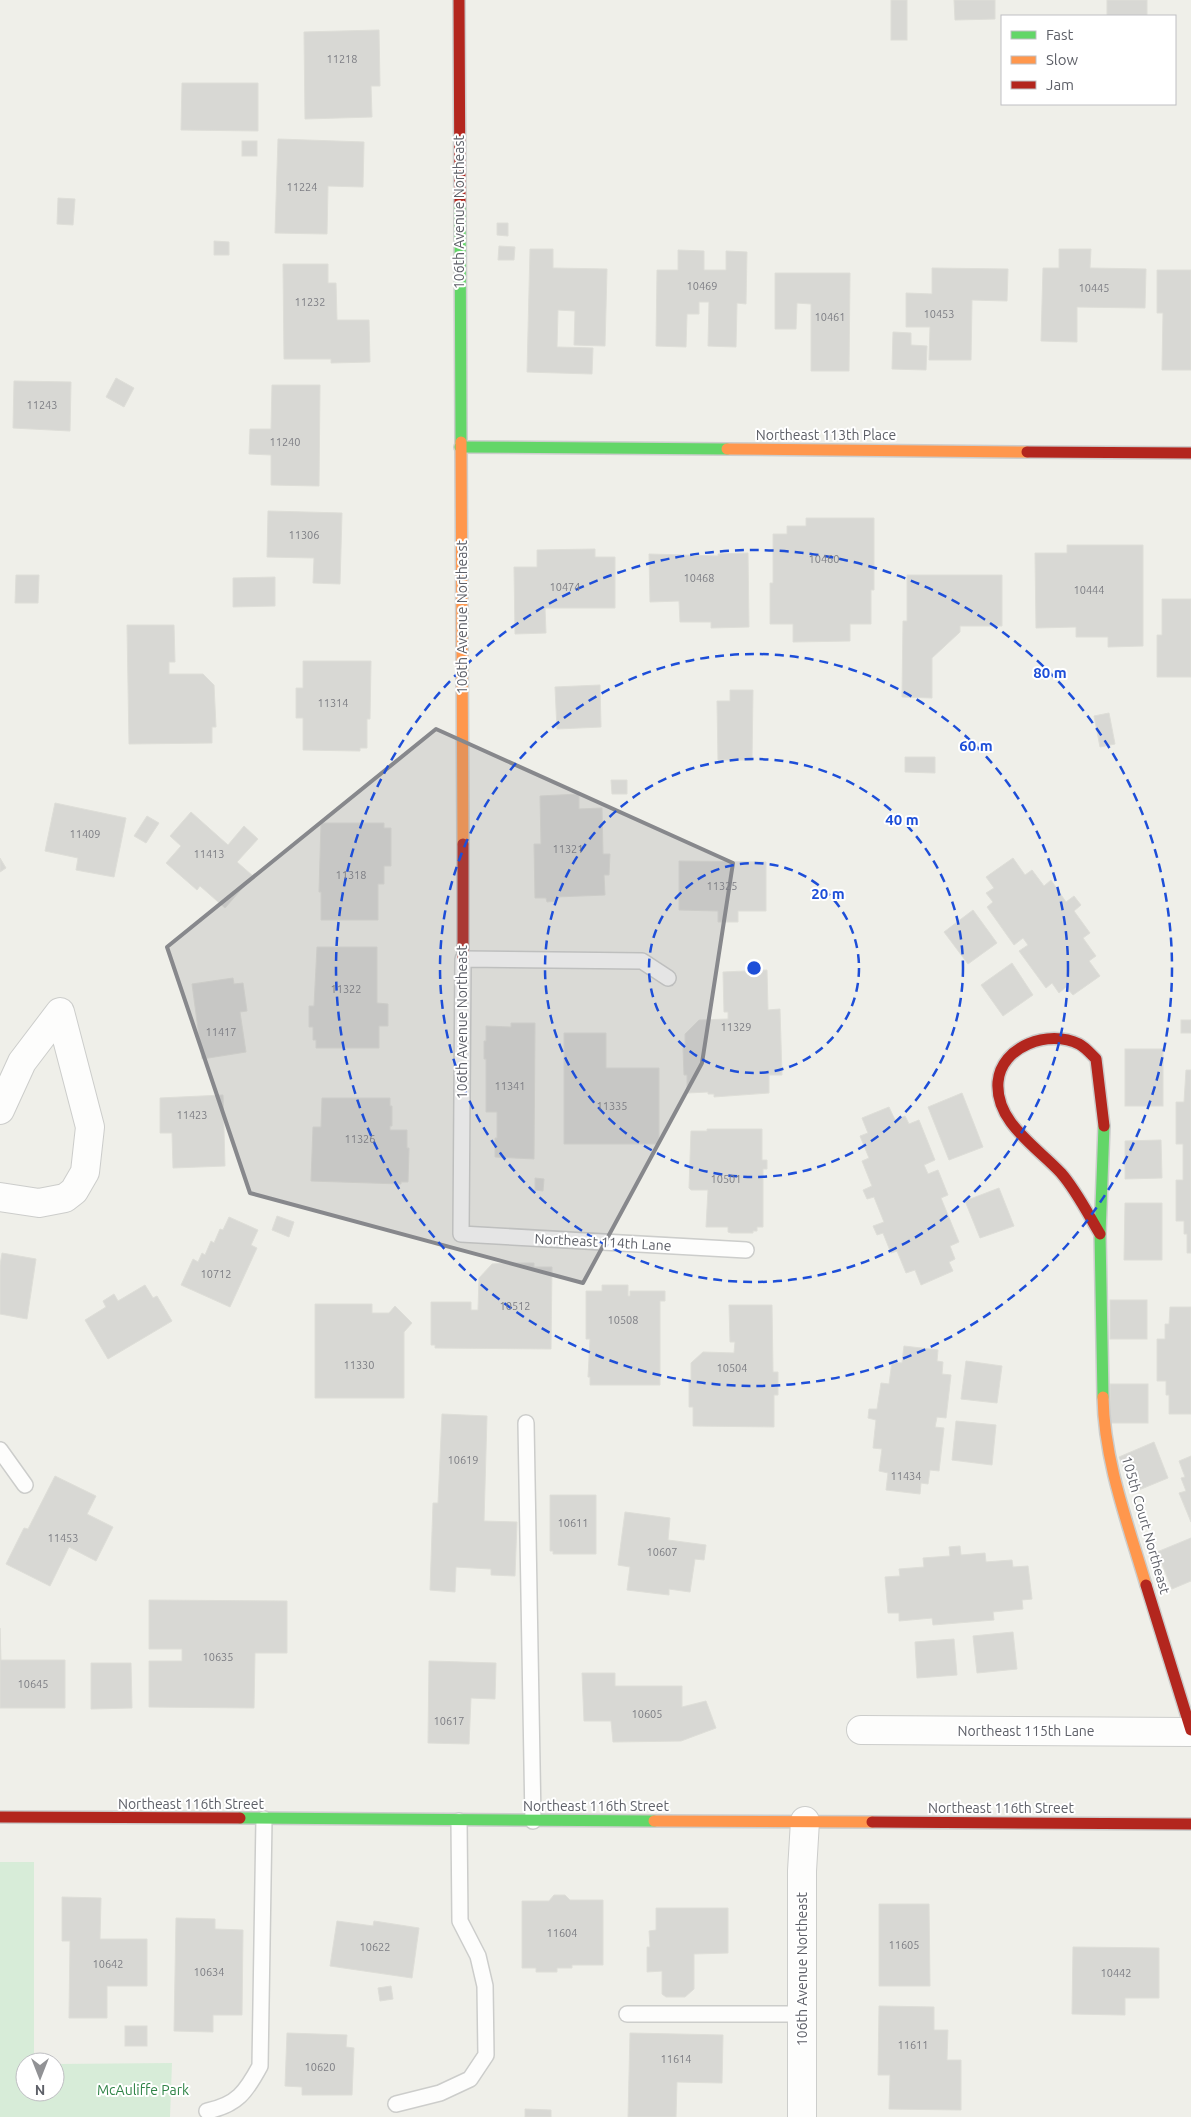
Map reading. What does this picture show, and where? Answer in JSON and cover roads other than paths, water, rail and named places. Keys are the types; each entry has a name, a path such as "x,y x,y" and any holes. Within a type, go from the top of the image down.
{"street":[{"name":"106th Avenue Northeast","path":"459,0 463,959"},
{"name":"Northeast 113th Place","path":"460,448 1191,453"},
{"path":"0,1110 22,1062 60,1012 90,1127 85,1172 74,1191 65,1198 39,1203 0,1197"},
{"name":"105th Court Northeast","path":"1100,1234 1062,1174 1017,1130 1000,1104 998,1081 1005,1062 1025,1044 1054,1038 1079,1044 1096,1059 1104,1124 1100,1234 1102,1413 1116,1482 1191,1731"},
{"name":"Northeast 115th Lane","path":"861,1730 1191,1731"},
{"name":"Northeast 116th Street","path":"0,1817 1191,1824"},
{"name":"106th Avenue Northeast","path":"802,2117 802,1871 805,1821"}],"lane":[{"path":"463,959 642,961 668,978"},
{"name":"106th Avenue Northeast","path":"461,1234 463,959"},
{"name":"Northeast 114th Lane","path":"461,1234 746,1250"},
{"path":"526,1422 533,1821"},
{"path":"0,1450 25,1485"},
{"path":"207,2110 225,2107 234,2101 251,2082 260,2066 264,1819"},
{"path":"396,2104 440,2092 470,2079 486,2055 485,1986 478,1956 460,1921 459,1821"},
{"path":"627,2014 802,2014"}],"park label":[{"name":"McAuliffe Park","path":"143,2090"}]}
